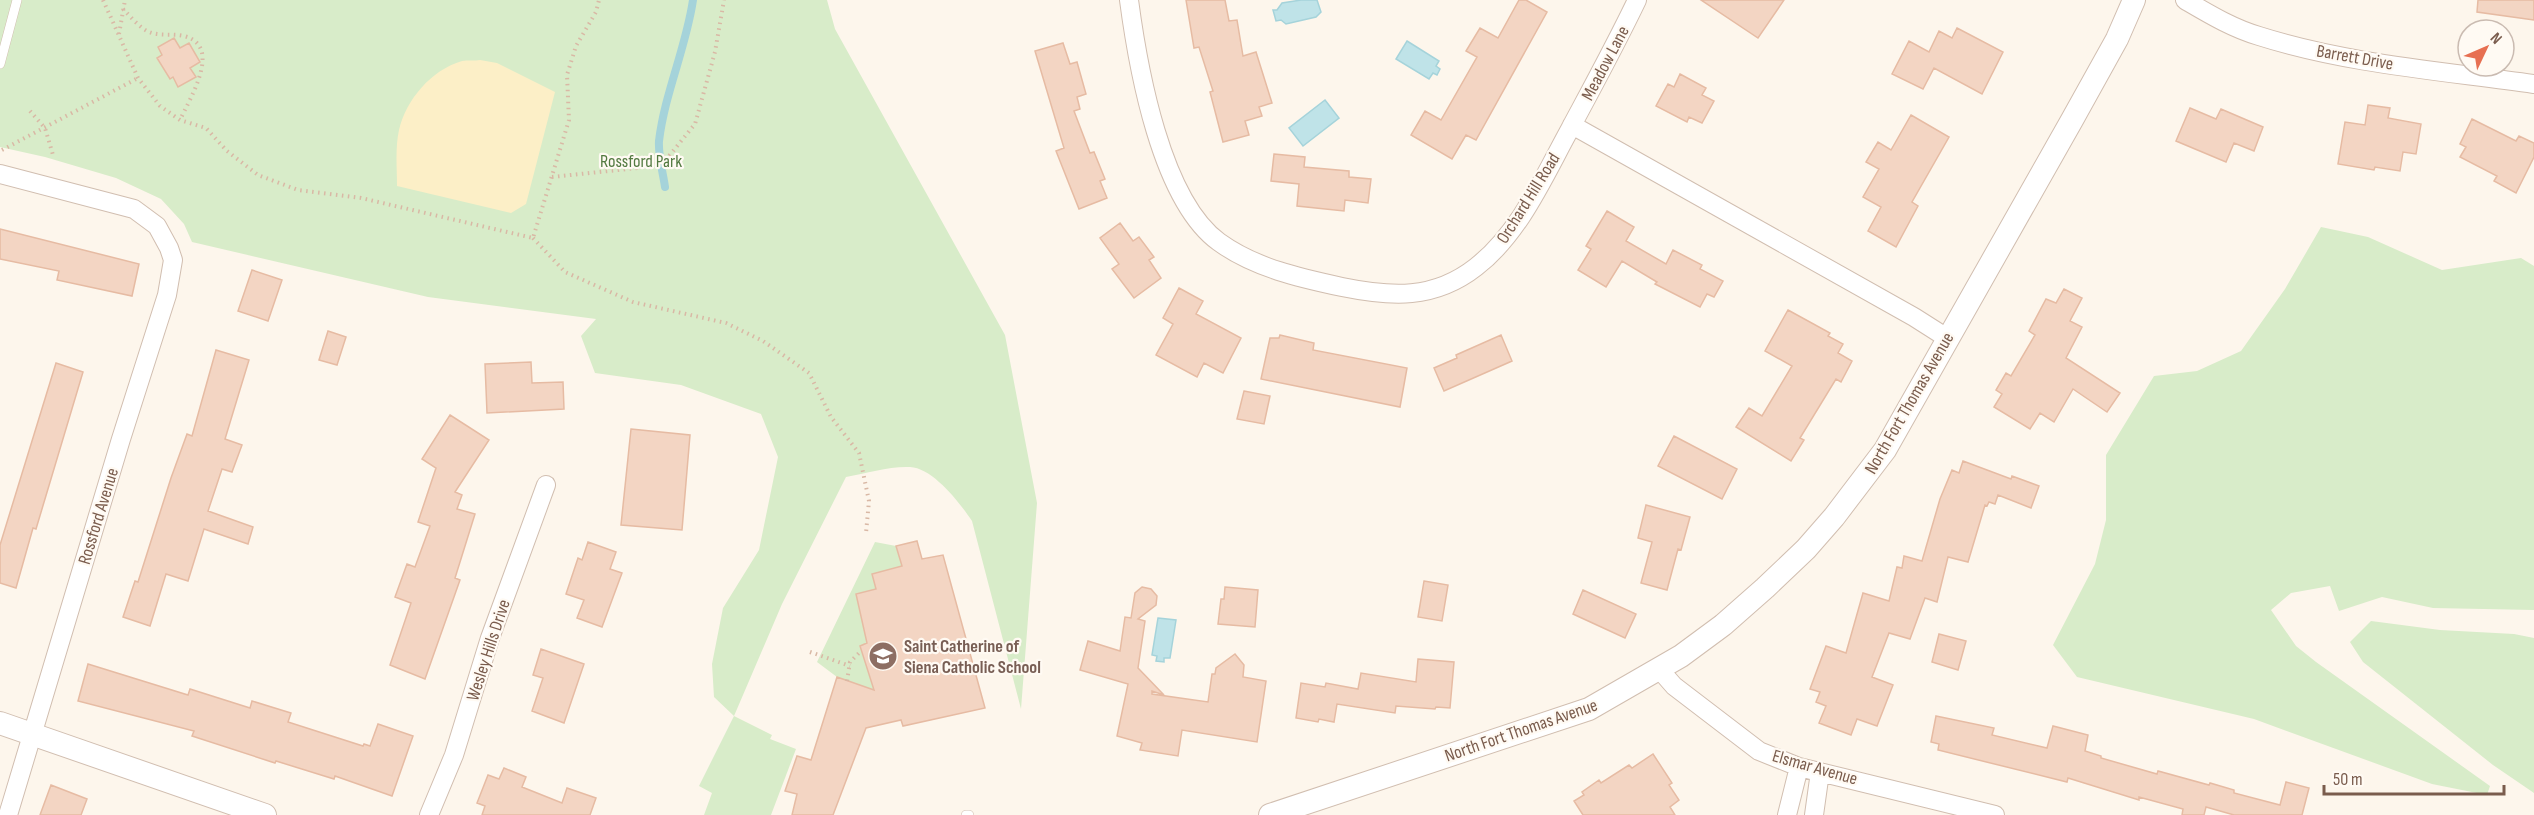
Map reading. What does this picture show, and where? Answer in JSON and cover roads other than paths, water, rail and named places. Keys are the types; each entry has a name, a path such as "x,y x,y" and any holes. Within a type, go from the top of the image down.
{"street":[{"name":"Orchard Hill Road","path":"1129,0 1141,70 1162,152 1180,193 1200,223 1218,241 1248,260 1289,274 1367,292 1398,295 1424,292 1462,276 1474,269 1503,242 1572,125"},
{"name":"Meadow Lane","path":"1572,125 1637,0"},
{"name":"North Fort Thomas Avenue","path":"1270,815 1589,709 1660,670 1723,626 1806,549 1834,517 1885,450 2117,39 2134,0"},
{"name":"Barrett Drive","path":"2185,0 2225,23 2259,36 2326,53 2534,84"},
{"path":"1572,125 1914,316 1947,338"},
{"name":"Rossford Avenue","path":"0,174 134,209 145,216 164,235 173,260 167,296 121,439 8,815"},
{"name":"Wesley Hills Drive","path":"429,815 454,755 490,638 546,485"},
{"name":"Elsmar Avenue","path":"1660,670 1674,686 1758,751 1800,767 1995,815"},
{"path":"0,723 265,815"},
{"path":"1787,815 1800,767"},
{"path":"1814,815 1820,772"}],"lane":[{"path":"0,64 17,0"}],"water":[{"path":"1317,0 1321,12 1316,17 1286,24 1281,20 1276,21 1273,10 1277,10 1282,3"},
{"path":"1407,41 1439,61 1436,66 1440,69 1437,75 1433,73 1429,79 1396,59"},
{"path":"1325,100 1339,118 1303,146 1289,128"},
{"path":"1158,618 1176,620 1170,658 1164,658 1164,662 1156,661 1157,656 1152,655"}],"waterway":[{"path":"665,187 659,141 693,0"}],"place":[{"name":"Saint Catherine of Siena Catholic School","path":"883,656"}],"park label":[{"name":"Rossford Park","path":"641,161"}]}
